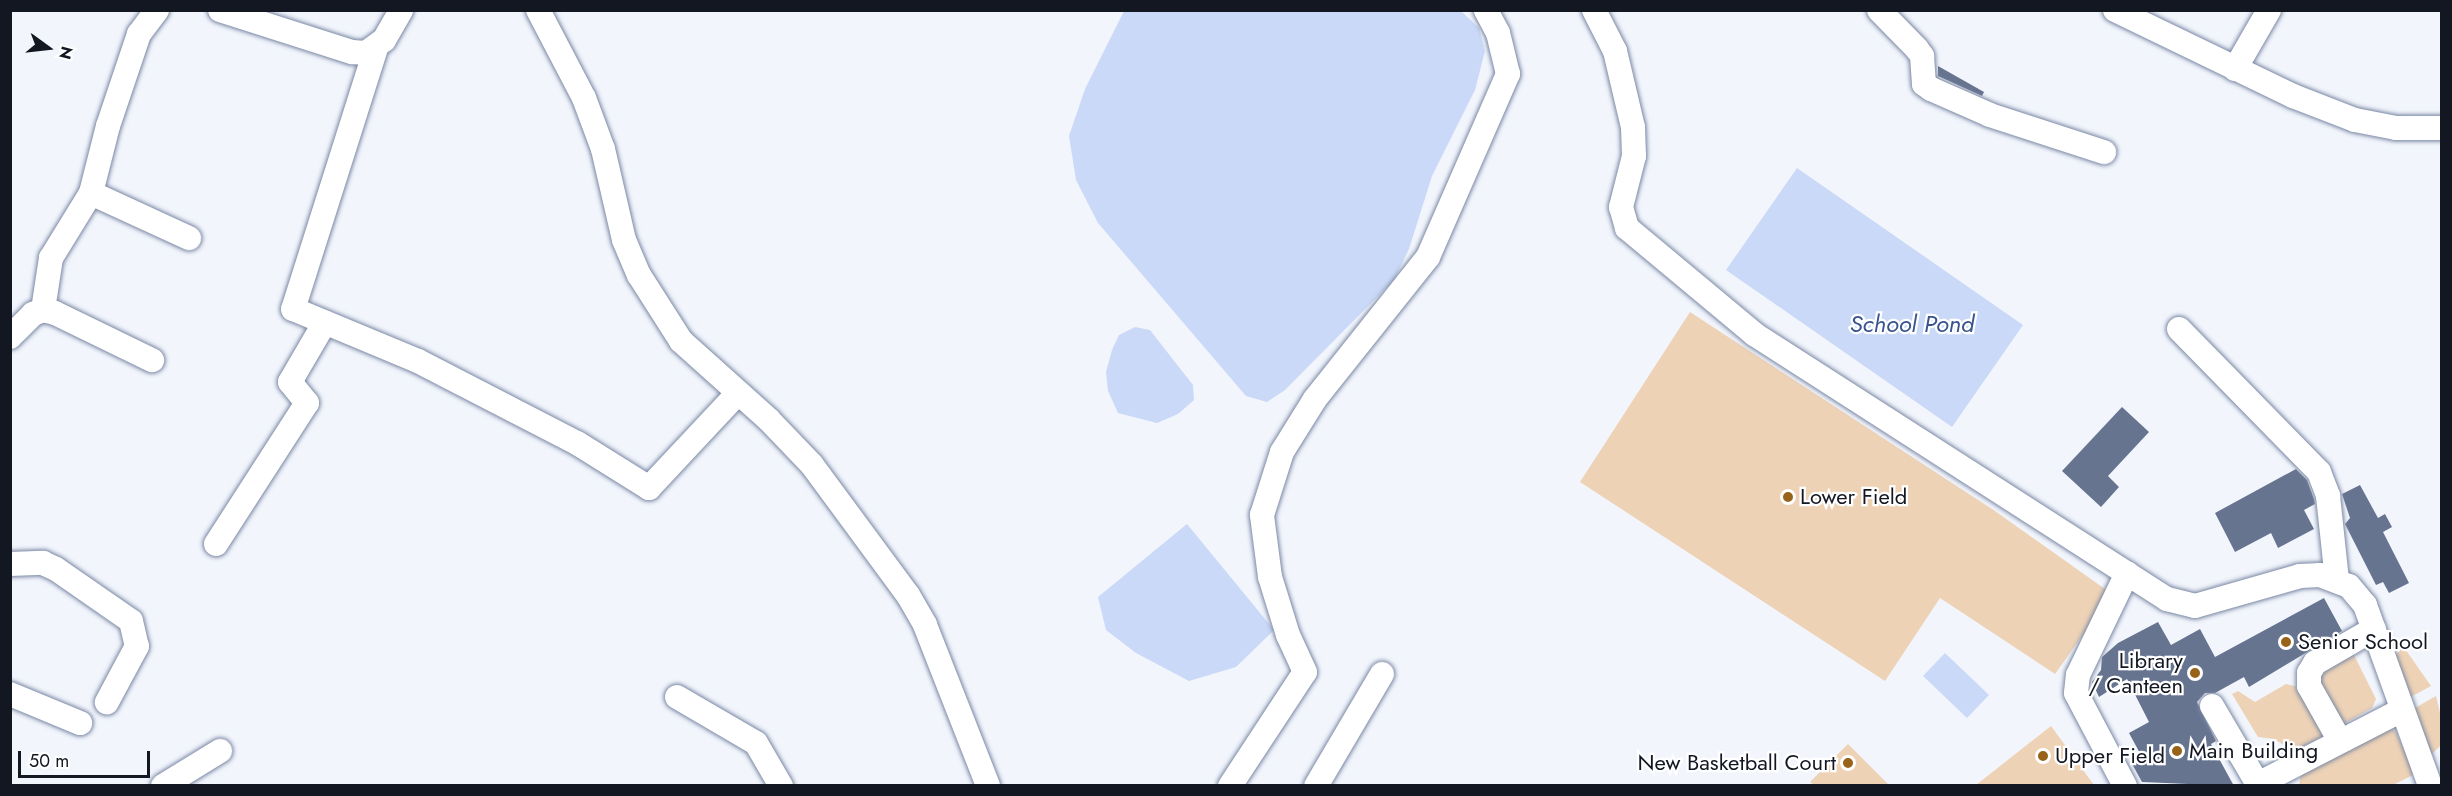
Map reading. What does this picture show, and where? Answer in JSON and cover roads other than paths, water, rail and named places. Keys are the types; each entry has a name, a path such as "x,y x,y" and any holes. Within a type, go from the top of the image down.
{"street":[{"path":"43,310 51,258 91,193 108,126 139,34 157,10"},
{"path":"220,10 352,52 366,53 376,48"},
{"path":"401,10 376,48 293,309 429,366 577,443 650,489 738,393"},
{"path":"538,10 584,98 603,149 624,240 639,275 681,341 812,465 908,595 925,624 988,786"},
{"path":"1230,786 1305,672 1288,635 1270,577 1263,515 1282,452 1315,399 1428,257 1508,74 1498,33 1486,10"},
{"path":"1594,10 1615,51 1633,127 1634,156 1621,207 1627,228 1754,334 2167,599 2195,606 2300,576 2337,580 2359,595 2374,629 2402,710 2423,783"},
{"path":"1879,10 1922,56 1924,84 1932,90 1990,114 2104,152"},
{"path":"2115,10 2235,69 2355,120 2396,128 2442,128"},
{"path":"2235,69 2269,10"},
{"path":"91,193 189,238"},
{"path":"10,337 33,314 43,310 55,313 152,360"},
{"path":"216,544 307,403 290,382 325,322"},
{"path":"2179,329 2319,472 2328,496 2337,580"},
{"path":"10,564 43,563 56,569 131,621 137,646 107,702"},
{"path":"2125,786 2076,693 2078,675 2127,573"},
{"path":"2340,741 2309,686 2309,673 2315,663 2374,629"},
{"path":"1316,786 1382,674"},
{"path":"10,694 80,723"},
{"path":"677,697 756,743 781,786"},
{"path":"2212,706 2259,785 2402,710"},
{"path":"163,786 220,751"}],"water":[{"path":"1124,11 1461,11 1479,28 1485,51 1475,90 1432,176 1409,249 1394,280 1285,390 1267,402 1246,396 1098,223 1076,180 1069,136 1085,89"},
{"name":"School Pond","path":"1797,168 2023,325 1952,427 1726,270"},
{"path":"1135,327 1150,330 1193,385 1194,400 1178,414 1157,423 1118,413 1108,391 1106,372 1112,350 1119,335"},
{"path":"1187,524 1274,630 1236,667 1189,681 1136,653 1106,630 1098,597"},
{"path":"1945,653 1989,695 1967,718 1923,676"}],"place":[{"name":"Lower Field","path":"1788,497"},
{"name":"Senior School","path":"2286,642"},
{"name":"Library / Canteen","path":"2195,673"},
{"name":"Main Building","path":"2177,751"},
{"name":"Upper Field","path":"2043,756"},
{"name":"New Basketball Court","path":"1848,763"}]}
